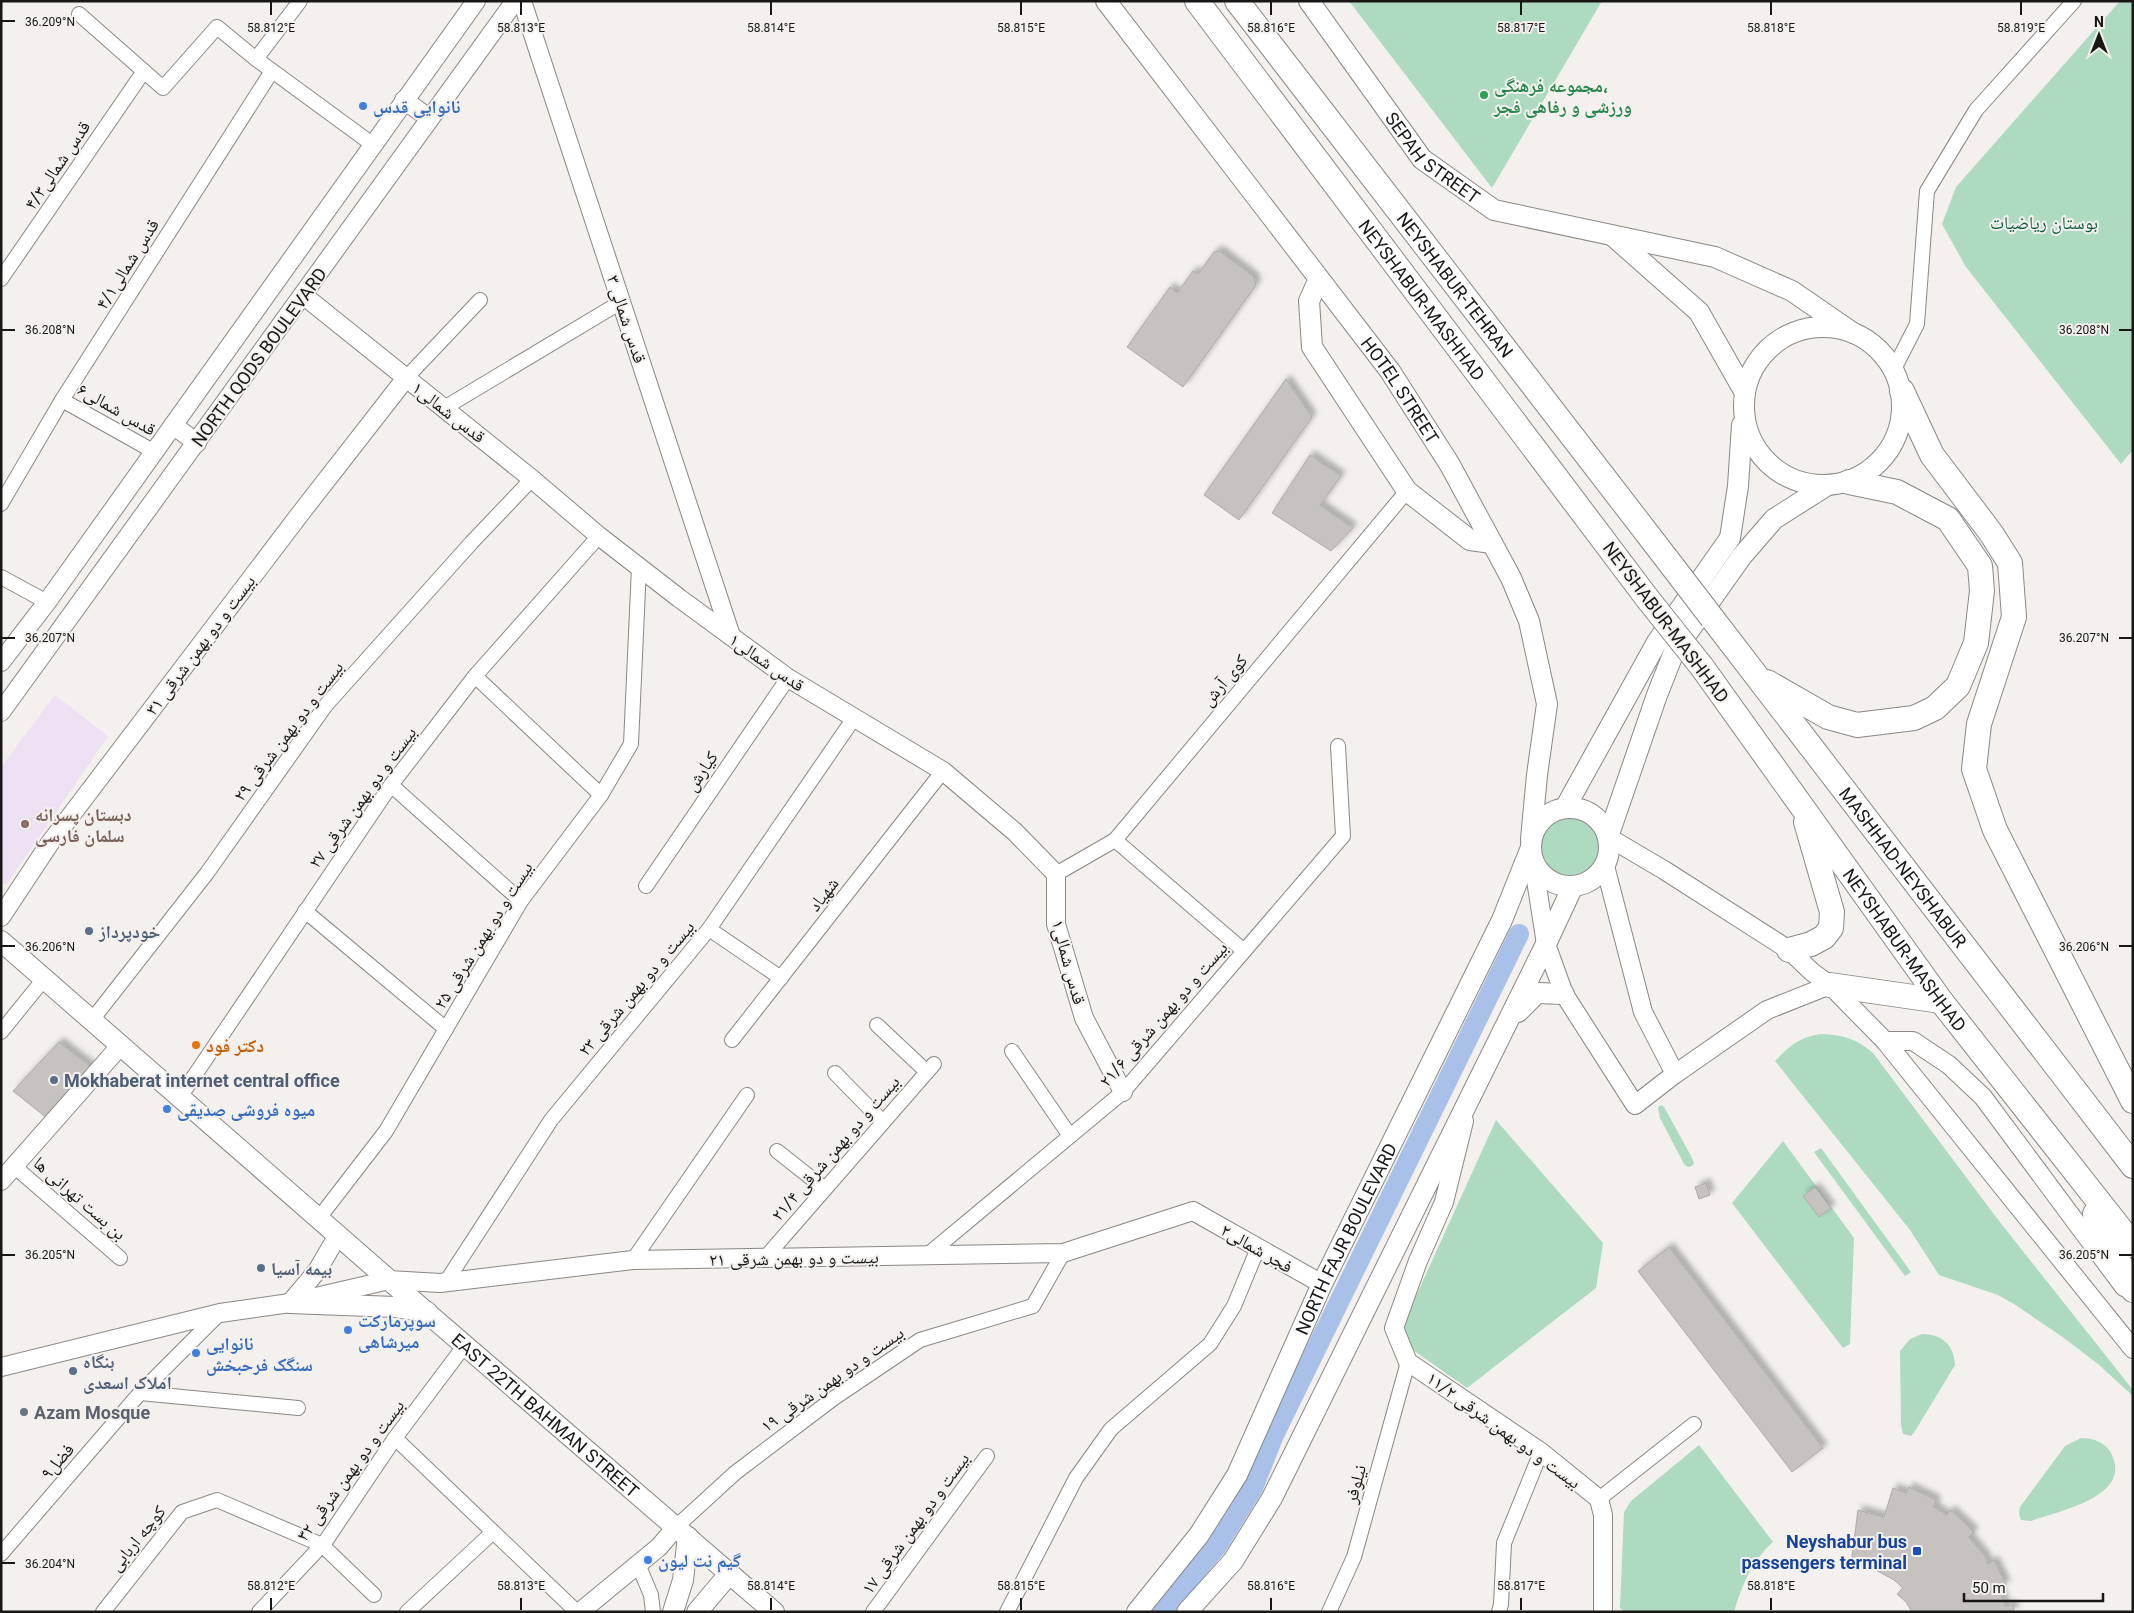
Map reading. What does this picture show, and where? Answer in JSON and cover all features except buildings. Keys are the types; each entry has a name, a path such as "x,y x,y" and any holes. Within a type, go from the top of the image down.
{"highway":[{"path":"1179,1 1270,98"},
{"name":"NEYSHABUR-MASHHAD","path":"1196,1 1647,598 1702,667 1941,1001 2133,1245"},
{"name":"NEYSHABUR-TEHRAN","path":"1237,1 1673,567"},
{"path":"1248,1 1297,80"},
{"path":"1898,380 1932,454 1991,533 2010,563 2014,617 1979,724 1974,770 1995,830 2133,1101"},
{"path":"1757,676 1828,717 1857,725 1914,718 1935,708 1958,686 1976,643 1982,591 1980,566 1948,519 1897,492 1849,482"},
{"name":"MASHHAD-NEYSHABUR","path":"1673,567 2133,1166"},
{"path":"1789,950 1811,944 1824,937 1831,928 1832,912 1802,806"},
{"path":"1830,985 1941,1001"},
{"path":"2074,1172 2133,1290"}],"main road":[{"name":"HOTEL STREET","path":"1106,1 1390,371 1450,465 1511,578 1529,621 1547,704 1537,775 1531,850"},
{"name":"SEPAH STREET","path":"1309,1 1422,159 1494,210 1715,257 1792,291 1853,333"},
{"name":"SEPAH STREET","path":"1612,235 1699,312 1744,391"},
{"path":"1320,279 1309,301 1312,347 1407,491 1470,540 1492,543"},
{"path":"1565,808 1657,642 1730,538 1738,486 1744,391 1752,369 1766,350 1785,336 1807,328 1830,327 1853,333 1877,348 1898,380 1903,414 1897,436 1886,456 1869,472 1849,482 1826,486 1796,481 1770,466 1751,442 1743,413"},
{"path":"1608,837 1604,827 1597,818 1576,808 1565,808 1553,811 1543,818 1535,828 1531,850 1538,871 1548,880 1560,885 1573,886 1585,883 1597,876 1605,866 1608,857 1608,837 1657,695 1674,652 1742,556 1774,519 1826,486"},
{"name":"NORTH FAJR BOULEVARD","path":"1137,1612 1200,1535 1237,1475 1322,1284 1502,920 1531,850"},
{"path":"1188,1612 1234,1561 1272,1498 1573,886"},
{"name":"EAST 22TH BAHMAN STREET","path":"1,941 389,1280 730,1573 766,1609"},
{"path":"1504,1026 1537,993 1564,994"},
{"path":"290,1303 386,1307 427,1312"},
{"path":"673,1612 683,1580 682,1532"},
{"path":"697,1612 730,1573"}],"street":[{"path":"256,59 300,1"},
{"name":"NORTH QODS BOULEVARD","path":"1,662 47,602 372,144 476,1"},
{"name":"NORTH QODS BOULEVARD","path":"1,712 515,1"},
{"name":"قدس شمالی ۳","path":"522,1 731,636"},
{"path":"1898,380 1917,324 1927,190 1976,110 2074,1"},
{"path":"80,14 163,88 217,27 256,59 372,144"},
{"name":"قدس شمالی۴/۳","path":"1,279 144,71"},
{"name":"قدس شمالی۴/۱","path":"1,504 62,400 272,71"},
{"path":"404,100 429,118"},
{"name":"قدس شمالی۱","path":"303,295 639,567 788,678 943,771 1015,832 1056,874 1056,924 1084,1018 1123,1092"},
{"path":"406,378 480,300"},
{"path":"444,408 621,302"},
{"name":"بیست و دو بهمن شرقی ۳۱","path":"1,917 50,843 270,553 406,378"},
{"name":"قدس شمالی۶","path":"62,400 154,452"},
{"path":"173,425 197,442"},
{"name":"بیست و دو بهمن شرقی ۲۹","path":"92,1020 207,873 326,705 453,563 532,479"},
{"name":"کوی آرش","path":"1056,874 1114,840 1407,491"},
{"name":"بیست و دو بهمن شرقی ۲۷","path":"180,1097 391,784 475,676 599,536"},
{"name":"بیست و دو بهمن شرقی ۲۵","path":"319,1218 386,1131 521,901 601,795 631,744 639,567"},
{"path":"1,577 47,602"},
{"path":"475,676 601,795"},
{"name":"کیارش","path":"646,886 788,678"},
{"name":"بیست و دو بهمن شرقی ۲۳","path":"446,1282 551,1120 709,929 854,718"},
{"name":"بیست و دو بهمن شرقی ۲۱/۶","path":"925,1257 1123,1092 1343,836 1338,746"},
{"name":"شهیاد","path":"732,1040 943,771"},
{"path":"391,784 521,901"},
{"path":"1608,837 1664,870 1789,950 1812,972 1830,985 1885,1042 2133,1350"},
{"path":"1114,840 1244,951"},
{"path":"1531,850 1546,944 1564,994 1635,1105 1675,1074 1767,1010 1830,985"},
{"path":"1605,866 1643,1012 1675,1074"},
{"path":"305,911 446,1029"},
{"path":"709,929 781,978"},
{"path":"1,1032 44,978"},
{"name":"بیست و دو بهمن شرقی ۲۱/۴","path":"765,1258 930,1068 877,1025"},
{"path":"1885,1042 1913,1041 1949,1065 1983,1097 2113,1274 2133,1298"},
{"path":"1,1181 121,1045"},
{"path":"1012,1051 1070,1136"},
{"path":"835,1073 883,1122"},
{"path":"633,1260 747,1094"},
{"path":"1408,1362 1394,1328 1418,1261 1444,1202 1469,1100"},
{"path":"777,1151 825,1189"},
{"name":"بن بست تهرانی ها","path":"15,1167 120,1258"},
{"name":"فجر شمالی۲","path":"1193,1211 1322,1284"},
{"name":"بیست و دو بهمن شرقی ۲۱","path":"1,1368 220,1314 290,1303 389,1280 446,1282 633,1260 925,1257 1063,1253 1193,1211"},
{"path":"290,1303 317,1271 338,1235"},
{"path":"1007,1612 1076,1478 1111,1430 1210,1344 1234,1306 1258,1248"},
{"name":"بیست و دو بهمن شرقی ۱۹","path":"682,1532 735,1473 834,1398 920,1340 1033,1306 1063,1253"},
{"name":"فضل۹","path":"1,1554 140,1393 220,1314"},
{"name":"بیست و دو بهمن شرقی ۳۲","path":"259,1612 322,1545 395,1438 465,1345"},
{"name":"بیست و دو بهمن شرقی ۱۱/۲","path":"1408,1362 1541,1452 1599,1499"},
{"name":"نیلوفر","path":"1328,1612 1354,1556 1408,1362"},
{"path":"140,1393 298,1408"},
{"path":"1603,1611 1603,1515 1599,1499 1694,1424"},
{"path":"395,1438 579,1612 659,1547 682,1532"},
{"path":"1499,1612 1504,1543 1541,1452"},
{"name":"بیست و دو بهمن شرقی ۱۷","path":"873,1612 986,1456"},
{"name":"کوچه اربابی","path":"103,1612 182,1512 217,1500 322,1545"},
{"path":"407,1612 493,1532"},
{"path":"322,1545 374,1595"},
{"path":"638,1564 651,1595 653,1612"}],"shaded area":[{"name":"دبستان پسرانه سلمان فارسی","path":"55,695 108,736 6,885 1,881 1,767"}],"green space":[{"name":"مجموعه فرهنگی، ورزشی و رفاهی فجر","path":"1349,1 1602,1 1492,188"},
{"name":"بوستان ریاضیات","path":"2120,1 2133,1 2133,450 2121,464 1966,267 1942,224 1956,187"},
{"path":"1570,817 1586,822 1594,830 1599,846 1594,862 1586,870 1570,875 1554,870 1546,862 1541,846 1546,830 1554,822"},
{"path":"1822,1034 1837,1035 1849,1039 1861,1044 1873,1053 1999,1221 2133,1390 2133,1396 2098,1364 2014,1304 1998,1295 1939,1275 1910,1230 1775,1061 1786,1050 1801,1040"},
{"path":"1661,1105 1664,1107 1691,1156 1694,1163 1692,1166 1688,1167 1684,1164 1660,1118 1658,1107"},
{"path":"1496,1120 1603,1243 1596,1288 1467,1388 1410,1348 1402,1327"},
{"path":"1783,1141 1854,1238 1850,1344 1843,1348 1732,1203"},
{"path":"1821,1148 1911,1272 1905,1276 1814,1152"},
{"path":"1922,1334 1935,1336 1946,1342 1952,1352 1955,1365 1911,1436 1903,1434 1901,1425 1900,1351 1910,1339"},
{"path":"2081,1438 2098,1441 2111,1453 2115,1468 2112,1481 2103,1491 2090,1500 2074,1507 2031,1521 2021,1520 2019,1514 2020,1507 2065,1446"},
{"path":"1699,1445 1773,1542 1754,1565 1734,1612 1624,1612 1620,1608 1624,1512 1631,1501"}],"waterway":[{"path":"1162,1612 1217,1546 1253,1488 1274,1435 1519,934"}],"place":[{"name":"مجموعه فرهنگی، ورزشی و رفاهی فجر","path":"1484,95"},
{"name":"نانوایی قدس","path":"363,106"},
{"name":"دبستان پسرانه سلمان فارسی","path":"25,824"},
{"name":"خودپرداز","path":"89,931"},
{"name":"دکتر فود","path":"196,1045"},
{"name":"Mokhaberat internet central office","path":"54,1080"},
{"name":"میوه فروشی صدیقی","path":"167,1109"},
{"name":"بیمه آسیا","path":"261,1268"},
{"name":"سوپرمارکت میرشاهی","path":"348,1330"},
{"name":"نانوایی سنگک فرحبخش","path":"196,1353"},
{"name":"بنگاه املاک اسعدی","path":"73,1371"},
{"name":"Azam Mosque","path":"24,1412"},
{"name":"Neyshabur bus passengers terminal","path":"1917,1551"},
{"name":"گیم نت لیون","path":"648,1560"}]}
